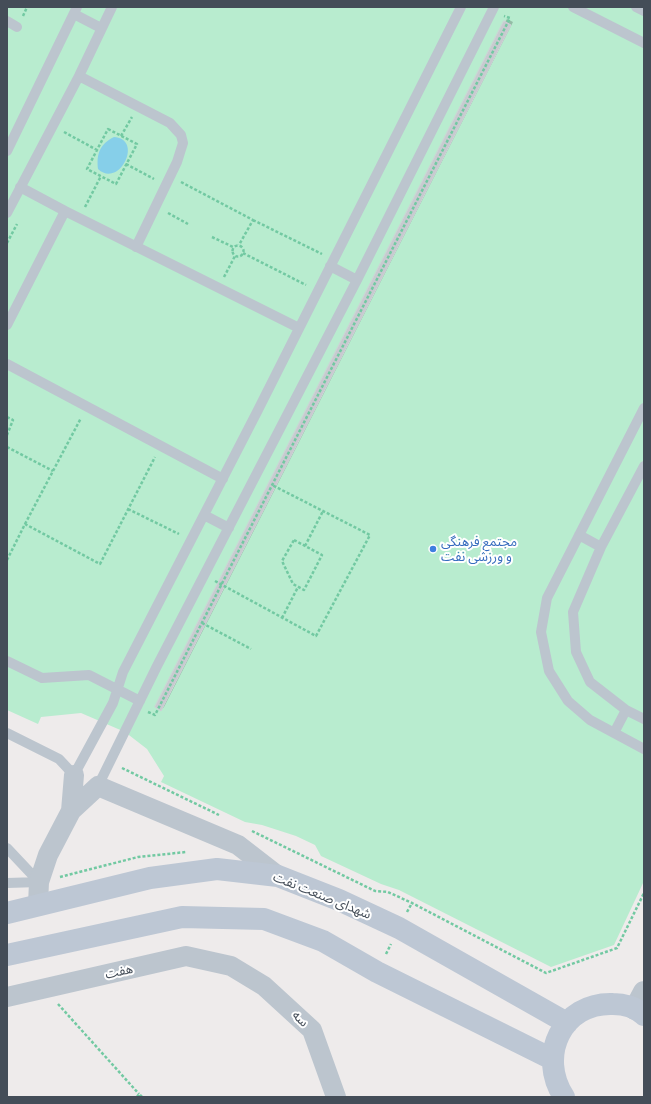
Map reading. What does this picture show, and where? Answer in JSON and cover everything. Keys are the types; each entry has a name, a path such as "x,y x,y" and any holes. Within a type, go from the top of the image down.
{"main road":[{"name":"شهدای صنعت نفت","path":"7,913 150,878 210,870 278,876 339,900 399,928 567,1022"},
{"path":"7,955 182,917 264,919 323,942 377,972 552,1059"},
{"path":"563,1097 555,1080 552,1059 556,1040 567,1022 583,1010 602,1004 641,1005"}],"street":[{"path":"71,811 74,775"},
{"path":"38,905 39,882 48,855 71,811 98,786 238,845 278,876"},
{"name":"هفت","path":"7,997 186,956 230,966"},
{"name":"سه","path":"230,966 264,986 312,1030 336,1097"}],"lane":[{"path":"7,213 79,76 112,7"},
{"path":"7,733 59,759 74,775 113,703 123,672 223,479 461,7"},
{"path":"573,7 644,44"},
{"path":"636,7 644,11"},
{"path":"98,786 494,9"},
{"path":"7,152 76,11 101,28"},
{"path":"7,22 17,27"},
{"path":"79,76 170,123 181,135 184,144 177,162 136,247"},
{"path":"20,187 136,247 299,328"},
{"path":"7,325 65,211"},
{"path":"330,266 357,280"},
{"path":"7,364 223,479"},
{"path":"644,408 547,598 541,632 549,671 568,701 590,720 644,749"},
{"path":"644,466 601,547 573,612 576,652 590,682 626,710 644,719"},
{"path":"204,515 230,528"},
{"path":"579,535 601,547"},
{"path":"7,661 42,678 90,675 139,703"},
{"path":"614,733 626,710"},
{"path":"7,848 39,882"},
{"path":"7,883 39,882"}],"path":[{"path":"139,703 155,715 510,18 494,9"},
{"path":"121,136 138,106"},
{"path":"108,129 121,136 137,144 116,184 87,169 108,129"},
{"path":"63,131 97,150"},
{"path":"126,164 165,186"},
{"path":"79,218 101,176"},
{"path":"170,176 252,220 322,254"},
{"path":"155,207 188,224"},
{"path":"212,237 233,247 239,245 252,220"},
{"path":"239,245 242,247 243,253"},
{"path":"233,247 232,251 235,256"},
{"path":"218,288 235,256 239,256 243,253"},
{"path":"243,253 307,286"},
{"path":"7,560 87,407"},
{"path":"7,417 13,420 7,435"},
{"path":"25,524 100,564 160,446"},
{"path":"7,447 53,471"},
{"path":"204,576 222,584 316,636 370,535 272,485"},
{"path":"128,508 180,534"},
{"path":"305,546 323,511"},
{"path":"294,540 305,546 322,555 304,590 293,584 282,561 294,540"},
{"path":"282,618 298,586"},
{"path":"202,623 251,649"},
{"path":"110,762 224,817"},
{"path":"246,828 375,891 388,892 412,903 546,973 616,948 644,893"},
{"path":"44,989 142,1097"}],"green space":[{"path":"7,7 644,7 644,881 614,945 551,967 399,890 381,884 321,856 315,845 296,836 262,825 245,822 161,782 164,776 147,749 125,732 81,713 41,717 38,724 7,710"}],"water":[{"path":"114,137 123,140 127,146 128,153 120,168 114,173 106,173 98,169 98,154 102,146"}],"building":[{"path":"504,21 511,25 161,711 155,707"}],"place":[{"name":"مجتمع فرهنگى و ورزشى نفت","path":"433,549"}]}
